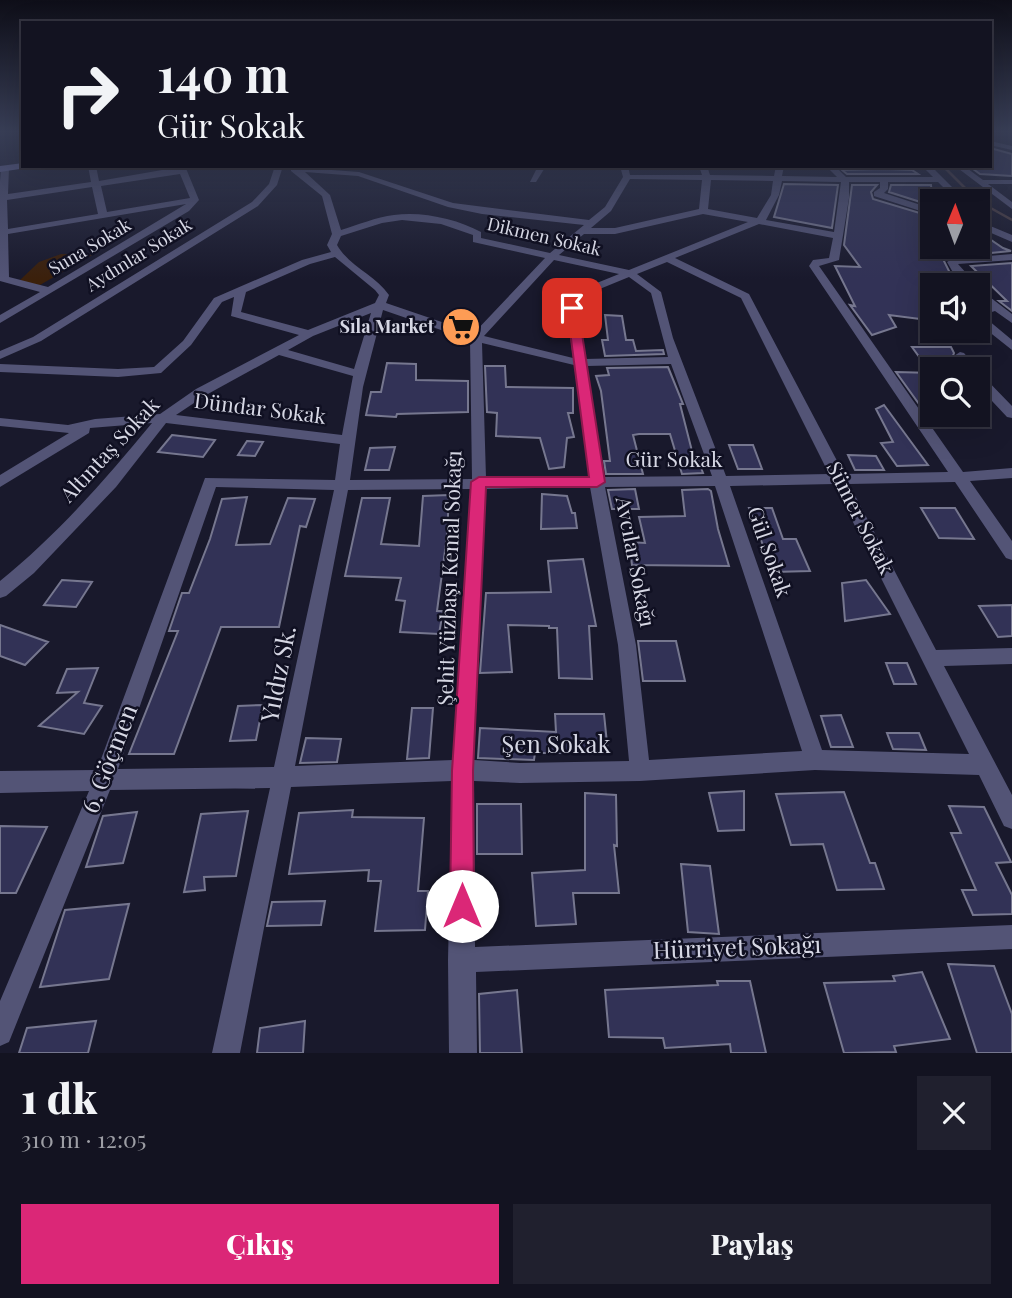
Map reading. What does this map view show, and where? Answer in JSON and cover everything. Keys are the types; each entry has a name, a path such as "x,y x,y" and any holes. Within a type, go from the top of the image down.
{"street":[{"path":"50,291 4,279 1,198 112,181"},
{"path":"1,233 195,200 187,181"},
{"name":"Aydınlar Sokak","path":"0,355 37,339 255,204 274,181"},
{"path":"310,181 326,195 337,234 332,245 335,254 377,283 384,295 380,305 476,338 579,363 677,360"},
{"path":"380,181 451,205 593,223"},
{"path":"476,338 552,256 608,209 625,181"},
{"path":"703,211 707,198 707,181"},
{"path":"761,220 775,195 778,181"},
{"path":"845,181 834,260 817,262 814,266 1012,554"},
{"path":"884,181 884,189 877,194 920,208"},
{"path":"978,181 1012,206"},
{"path":"984,181 1012,194"},
{"path":"991,183 1012,182"},
{"path":"95,184 103,215"},
{"name":"Suna Sokak","path":"0,320 186,209 195,200"},
{"path":"582,231 615,231 703,211 839,236"},
{"name":"Dikmen Sokak","path":"337,234 402,216 470,229 478,234 476,240 629,272"},
{"name":"Avcılar Sokağı","path":"640,771 627,645 597,482 572,308 586,291 761,220"},
{"path":"990,228 1007,236"},
{"path":"0,368 118,373 157,370 187,343 218,300 306,262 335,254"},
{"path":"958,273 953,262 1012,257"},
{"name":"Sümer Sokak","path":"667,258 745,296 1012,818"},
{"name":"Gül Sokak","path":"629,272 656,292 667,338 721,481 815,760"},
{"path":"241,289 235,314 309,334"},
{"path":"990,301 1012,320"},
{"name":"Altıntaş Sokak","path":"0,591 28,568 111,483 163,418 201,392 309,334 380,305"},
{"name":"Yıldız Sk.","path":"226,1053 342,485 347,440 380,305"},
{"path":"990,308 997,307"},
{"path":"990,326 1012,346"},
{"name":"Şehit Yüzbaşı Kemal Sokağı","path":"463,1053 463,771 479,482 476,338"},
{"path":"279,351 361,375"},
{"path":"990,391 1012,414"},
{"name":"Dündar Sokak","path":"0,422 68,429 95,423 163,418 347,440"},
{"path":"0,482 95,423"},
{"name":"Gür Sokak","path":"210,482 342,485 721,481 961,477 1012,473"},
{"name":"6. Göçmen","path":"0,1033 103,782 210,482"},
{"path":"931,658 1012,656"},
{"name":"Şen Sokak","path":"0,782 103,782 463,771 640,771 815,760 985,765"},
{"name":"Hürriyet Sokağı","path":"461,960 1012,937"}],"shaded area":[{"path":"61,254 92,255 40,285 19,281 39,262"}],"building":[{"path":"784,184 838,185 832,228 774,217"},
{"path":"852,185 877,185 871,192 873,199 920,213 920,259 943,259 950,273 920,273 920,319 889,315 896,327 872,335 850,305 855,306 835,266 860,267 844,245"},
{"path":"891,185 931,185 931,189 920,189 920,202 889,192"},
{"path":"990,239 1003,248 1011,251 990,253"},
{"path":"1012,263 1012,311 999,301 1007,301 990,284 990,273 978,273 971,266"},
{"path":"605,315 622,316 626,340 633,340 636,351 663,350 664,354 605,356 602,340 608,340"},
{"path":"912,347 951,347 954,353 952,357 920,358"},
{"path":"387,363 416,364 416,380 468,381 468,412 397,414 396,417 366,415 371,392 381,392"},
{"path":"485,366 505,366 506,387 573,388 573,413 568,413 574,437 567,438 564,467 549,469 540,438 496,436 497,413 487,412"},
{"path":"668,367 683,404 680,404 694,459 698,460 703,473 682,474 670,434 639,434 633,435 643,474 606,474 604,461 610,461 601,391 596,376 609,375 607,368"},
{"path":"896,372 920,373 919,404"},
{"path":"884,405 928,465 897,466 881,443 893,442 876,409"},
{"path":"172,435 215,440 203,457 158,452"},
{"path":"247,441 263,442 255,456 238,455"},
{"path":"729,445 753,445 762,469 738,469"},
{"path":"395,447 389,470 365,470 370,448"},
{"path":"848,455 876,456 884,470 855,470"},
{"path":"635,489 639,509 612,509 608,490"},
{"path":"682,490 711,491 729,566 632,565 629,542 645,543 639,517 685,516"},
{"path":"542,494 567,496 572,513 575,513 577,528 541,529"},
{"path":"449,495 447,536 437,611 443,611 439,634 400,632 405,601 396,600 401,578 345,576 362,498 390,498 381,544 419,546 423,496"},
{"path":"247,497 236,545 270,544 288,498 315,499 306,527 300,526 279,627 221,627 174,754 129,754 178,631 169,631 182,593 189,593 222,499"},
{"path":"749,508 772,508 783,539 796,539 810,571 773,572"},
{"path":"921,508 955,508 974,539 939,538"},
{"path":"583,559 596,626 589,626 592,679 559,678 557,628 549,626 508,625 512,672 480,673 486,593 551,592 548,561"},
{"path":"62,580 92,582 76,607 44,605"},
{"path":"866,580 890,614 845,621 842,583"},
{"path":"1012,605 1012,636 998,637 979,606"},
{"path":"0,625 48,642 25,665 0,656"},
{"path":"638,641 676,641 685,681 643,681"},
{"path":"886,663 907,663 916,684 894,684"},
{"path":"98,668 84,703 102,706 84,734 39,726 78,692 57,693 67,669"},
{"path":"263,705 256,740 230,741 238,706"},
{"path":"412,708 433,708 429,758 407,759"},
{"path":"555,714 604,714 608,753 535,753 534,760 478,758 480,728 556,732"},
{"path":"841,715 853,747 831,747 821,716"},
{"path":"887,733 919,733 926,750 893,749"},
{"path":"306,738 341,739 337,762 300,763"},
{"path":"744,791 744,830 718,831 709,793"},
{"path":"844,792 870,863 875,863 884,889 837,890 823,844 791,845 776,794"},
{"path":"585,793 616,795 617,846 614,845 619,893 573,893 576,924 536,926 532,873 585,870"},
{"path":"477,804 521,804 522,854 477,854"},
{"path":"949,806 984,807 1011,862 996,863 1012,895 1012,914 973,915 962,890 976,890 951,833 961,833"},
{"path":"353,810 352,817 424,818 418,891 428,891 425,930 375,931 381,881 368,881 369,870 289,874 299,813"},
{"path":"248,811 236,876 204,877 205,890 184,892 201,814"},
{"path":"137,812 123,863 86,867 103,816"},
{"path":"0,826 47,827 16,893 0,893"},
{"path":"681,864 710,866 719,934 688,932"},
{"path":"325,901 321,925 267,926 272,902"},
{"path":"129,904 109,979 40,987 65,910"},
{"path":"948,964 994,966 1012,1014 1012,1053 977,1053"},
{"path":"922,972 950,1039 894,1046 896,1052 844,1053 824,983 895,981 893,976"},
{"path":"717,981 750,981 766,1053 731,1053 730,1044 665,1048 663,1038 609,1037 605,990 718,985"},
{"path":"517,990 522,1053 480,1053 479,994"},
{"path":"96,1021 88,1053 19,1053 27,1028"},
{"path":"305,1021 303,1053 257,1053 260,1028"}],"waterway":[{"path":"958,181 978,201 1012,220"}],"place":[{"name":"Sıla Market","path":"461,327"}],"route":[{"path":"462,906 463,771 479,482 597,482 572,308"}]}
